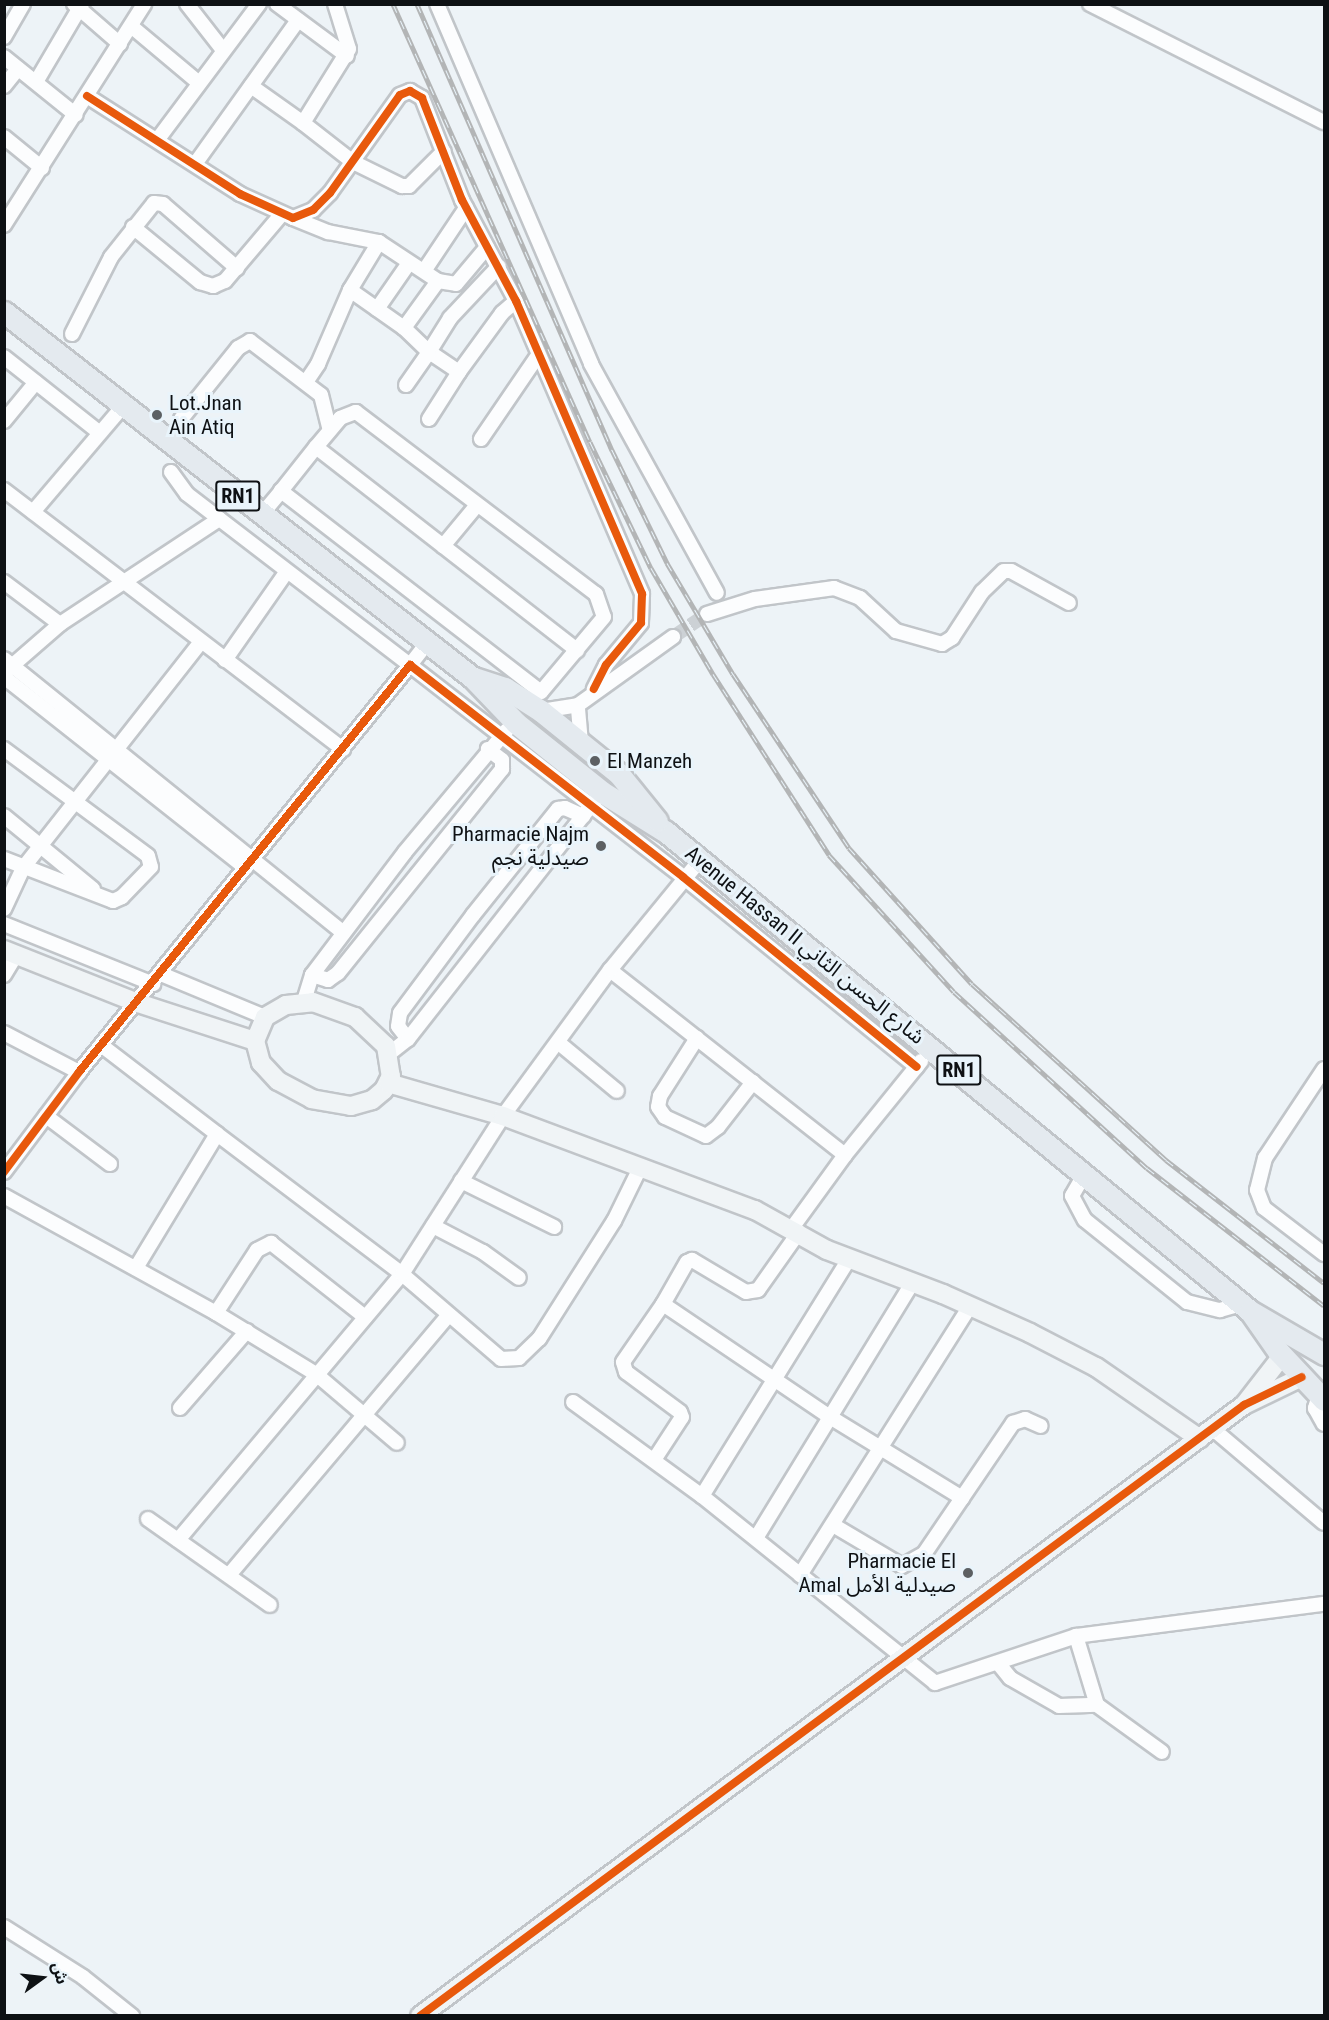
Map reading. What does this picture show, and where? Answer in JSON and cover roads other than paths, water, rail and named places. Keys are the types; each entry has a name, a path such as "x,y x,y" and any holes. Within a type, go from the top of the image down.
{"main road":[{"name":"Avenue Hassan II شارع الحسن الثاني","path":"4,312 473,678 508,729 592,805 666,832"},
{"name":"Avenue Hassan II شارع الحسن الثاني","path":"473,678 505,688 541,711 619,774 666,832 699,860 932,1048 1245,1308 1324,1353"},
{"path":"508,729 524,713 541,711"},
{"path":"592,805 613,786 619,774"},
{"name":"Avenue Hassan II شارع الحسن الثاني","path":"1245,1308 1282,1356 1322,1398"},
{"path":"1300,1375 1300,1360 1306,1353 1324,1353"}],"street":[{"path":"4,37 23,4"},
{"path":"4,225 76,115 144,4"},
{"path":"187,4 223,50"},
{"path":"158,139 259,4"},
{"path":"277,4 347,56"},
{"path":"303,123 347,56 349,41 335,4"},
{"path":"437,4 591,364 717,593"},
{"path":"1090,4 1324,122"},
{"path":"36,82 78,6 120,44"},
{"path":"195,164 298,20"},
{"path":"131,26 200,83"},
{"path":"4,57 76,115"},
{"path":"4,86 18,69"},
{"path":"251,86 353,162 406,187 444,152"},
{"path":"133,227 205,285 220,284 287,217 313,210 353,162 405,92 415,92 425,102 466,208 516,301 537,357 642,594 641,623 606,664 594,689"},
{"path":"87,96 195,164 287,217 328,232 379,242 438,281 456,284 487,247"},
{"path":"4,137 42,168"},
{"path":"72,334 111,257 152,204 161,203 237,268"},
{"path":"424,272 466,208"},
{"path":"306,382 318,364 350,290 379,242"},
{"path":"377,309 409,263"},
{"path":"406,385 450,318 499,266"},
{"path":"404,328 438,281"},
{"path":"350,290 404,328 429,352 459,372"},
{"path":"429,419 459,372 502,313 516,301"},
{"path":"181,419 246,341 253,342 321,395 330,430"},
{"path":"4,357 100,433"},
{"path":"481,439 537,357"},
{"path":"4,421 36,382"},
{"path":"33,512 124,405"},
{"path":"262,514 330,430 345,414 361,414 599,597 604,617 541,692 281,491"},
{"path":"316,447 577,650"},
{"path":"171,472 187,494 287,571 411,665 508,729 488,749 343,933 312,975 304,1001"},
{"path":"4,490 120,582 343,749"},
{"path":"443,546 477,505"},
{"path":"219,519 120,582 60,624 6,668 250,863 343,933"},
{"path":"225,660 287,571"},
{"path":"707,614 755,599 834,588 860,598 896,631 942,644 952,638 982,592 1004,571 1011,571 1069,603"},
{"path":"4,582 60,624"},
{"path":"541,711 578,705 594,689 673,637"},
{"path":"4,909 23,868 115,755 201,642"},
{"path":"4,1172 79,1072 138,1003 428,642"},
{"path":"578,705 581,743"},
{"path":"4,749 77,801 148,856 151,867 122,897 113,901 4,859"},
{"path":"312,975 323,980 333,978 502,769 502,760 488,749"},
{"path":"390,1053 408,1039 491,929 592,805"},
{"path":"408,1039 398,1026 400,1014 473,915 558,810 592,805 917,1067"},
{"path":"4,816 42,845 100,896"},
{"path":"405,852 423,866"},
{"path":"178,1540 402,1274 503,1116 610,970 699,860"},
{"path":"473,915 491,929"},
{"path":"4,924 265,1017"},
{"path":"4,975 10,952 138,1003 255,1041"},
{"path":"610,970 845,1155"},
{"path":"304,1001 323,1003 355,1017 382,1040 390,1053 392,1068 388,1083 372,1100 358,1104 312,1099 278,1081 261,1063 255,1041 265,1017 286,1005 304,1001"},
{"path":"4,1033 79,1072"},
{"path":"697,1038 660,1096 658,1107 664,1117 706,1136 718,1127 753,1082"},
{"path":"559,1042 617,1091"},
{"path":"101,1045 402,1274 448,1316 501,1359 519,1358 530,1352 614,1221 641,1166"},
{"path":"654,1460 682,1417 680,1412 626,1372 624,1362 663,1304 687,1262 692,1260 747,1292 758,1290 845,1155 932,1048"},
{"path":"1324,1069 1265,1158 1257,1190 1264,1208 1324,1254"},
{"path":"388,1083 503,1116 641,1166 795,1230 819,1246 970,1306 1095,1367 1206,1434 1324,1523"},
{"path":"46,1116 111,1164"},
{"path":"136,1268 217,1134"},
{"path":"1084,1175 1072,1196 1085,1220 1187,1302 1220,1310 1245,1308"},
{"path":"461,1181 554,1227"},
{"path":"4,1196 216,1313 316,1374 397,1443"},
{"path":"433,1226 483,1252 519,1278"},
{"path":"216,1313 257,1250 271,1243 365,1317"},
{"path":"702,1496 849,1258"},
{"path":"756,1538 913,1282"},
{"path":"663,1304 830,1416 962,1498"},
{"path":"800,1575 882,1449 970,1306"},
{"path":"229,1575 448,1316"},
{"path":"180,1408 247,1331"},
{"path":"1244,1405 1282,1356"},
{"path":"420,2016 900,1657 1244,1405 1300,1375"},
{"path":"1322,1398 1316,1413 1324,1424"},
{"path":"573,1402 702,1496 935,1683 1076,1636 1324,1604"},
{"path":"833,1525 894,1564 911,1564 924,1554 1013,1423 1025,1419 1041,1426"},
{"path":"148,1519 270,1605"},
{"path":"1076,1636 1097,1705 1162,1752"},
{"path":"998,1663 1010,1678 1059,1706 1097,1705"},
{"path":"4,1927 83,1977 132,2016"}],"tunnel":[{"path":"673,637 707,614"}],"railway":[{"path":"393,4 590,442 651,568 713,674 829,855 954,992 1147,1168 1324,1306"},
{"path":"417,4 612,450 667,563 733,674 849,848 972,984 1166,1160 1324,1283"}],"place":[{"name":"Lot.Jnan Ain Atiq","path":"157,415"},
{"name":"El Manzeh","path":"595,761"},
{"name":"Pharmacie Najm صيدلية نجم","path":"601,846"},
{"name":"Pharmacie El Amal صيدلية الأمل","path":"968,1573"}]}
